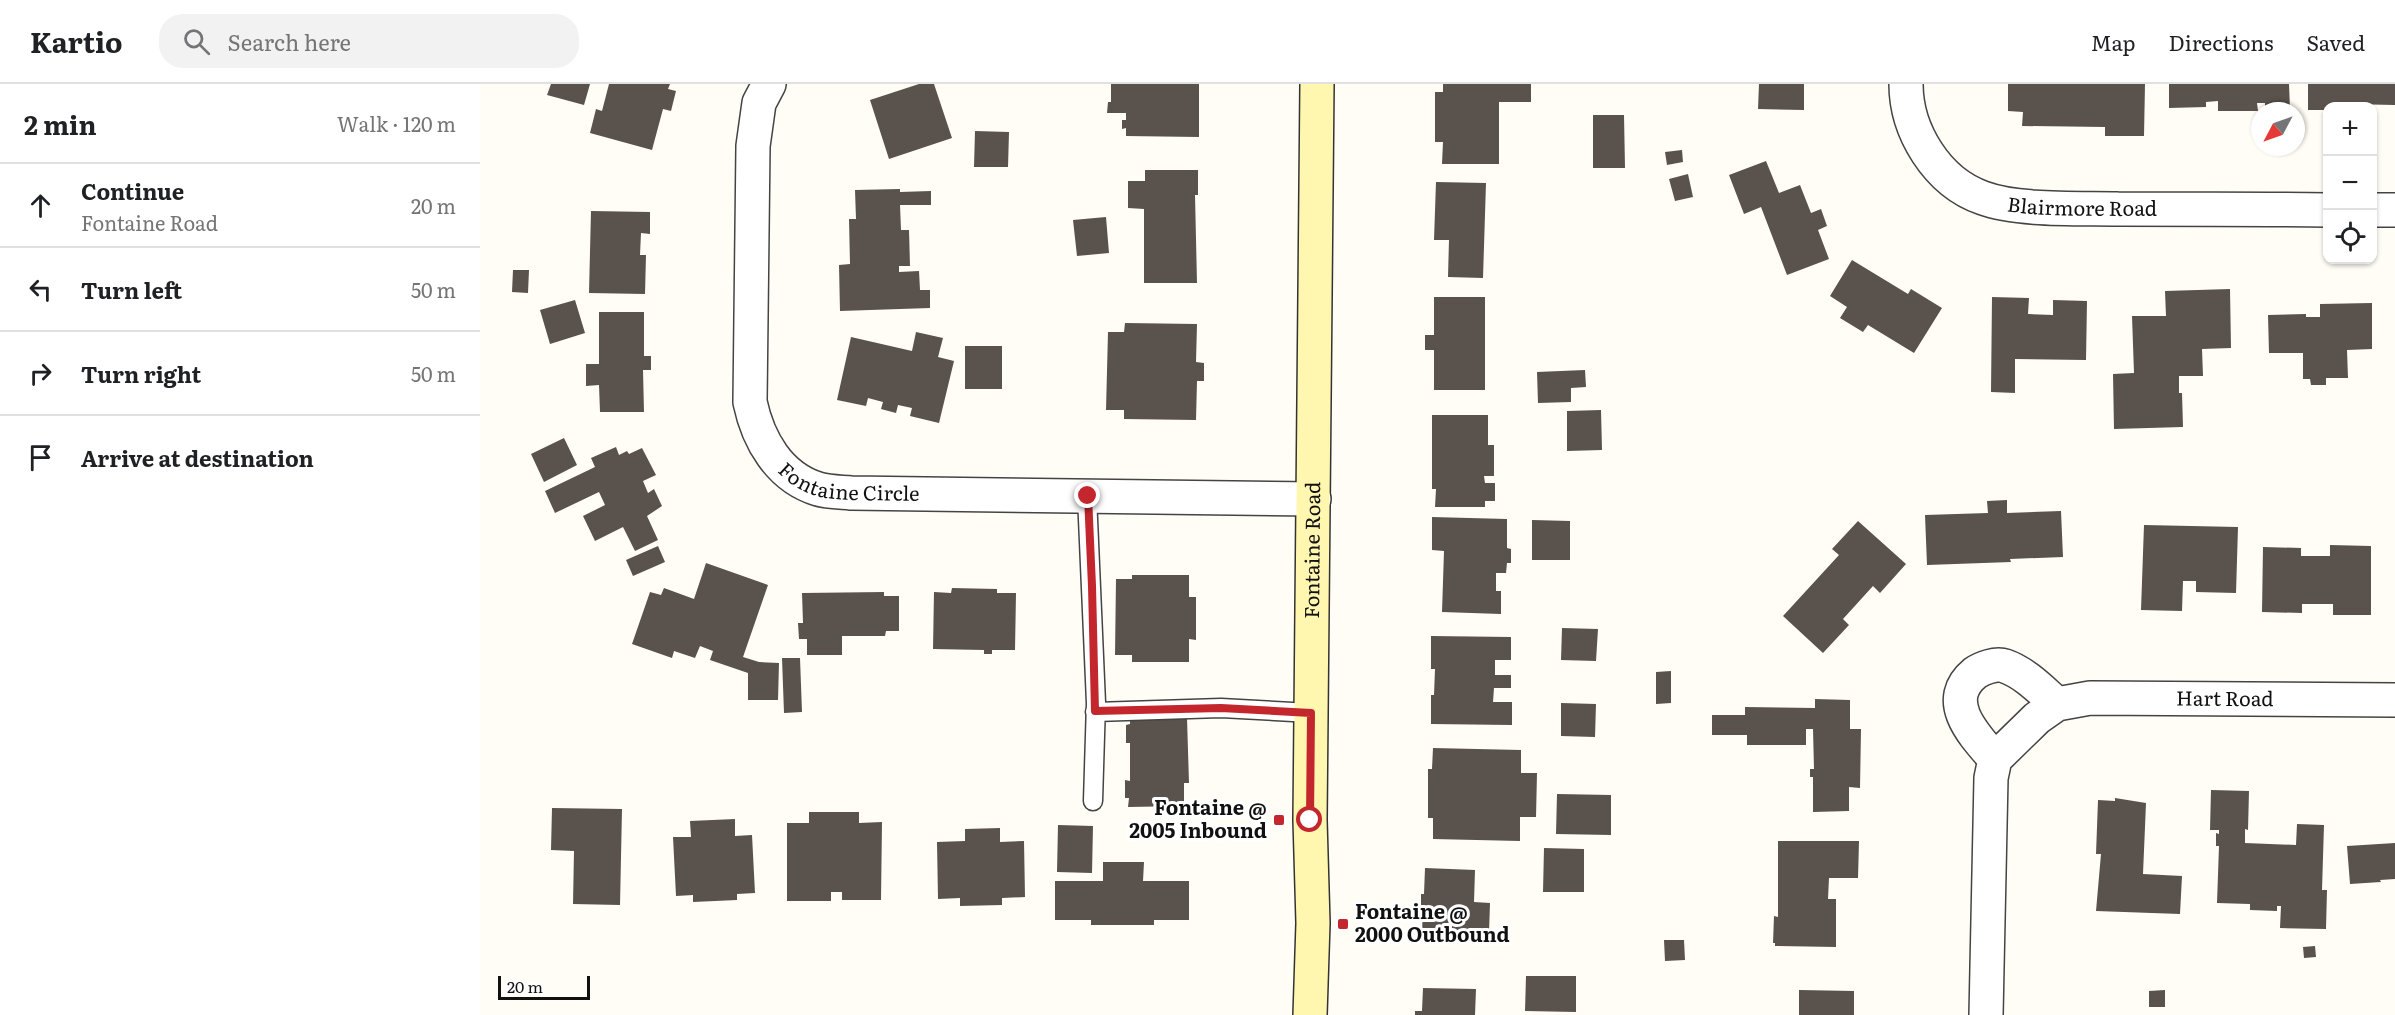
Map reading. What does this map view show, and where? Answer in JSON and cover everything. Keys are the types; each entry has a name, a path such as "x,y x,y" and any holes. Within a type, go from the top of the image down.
{"street":[{"name":"Fontaine Circle","path":"769,84 759,103 753,146 750,402 754,419 767,449 780,466 796,480 820,490 851,493 1314,499"},
{"name":"Fontaine Road","path":"1310,1015 1313,923 1310,820 1317,84"},
{"name":"Blairmore Road","path":"1906,84 1910,118 1930,158 1952,180 1983,198 2026,206 2323,210"},
{"path":"2377,210 2395,210"},
{"path":"1986,1015 1991,778 1995,759 1971,732 1959,704 1965,682 1981,668 2003,665 2030,679 2057,704"},
{"name":"Hart Road","path":"1995,759 2037,718 2057,704 2090,698 2395,700"}],"lane":[{"path":"1088,496 1095,711 1093,801"},
{"path":"1095,711 1221,708 1311,713"}],"building":[{"path":"551,84 590,84 584,105 547,95"},
{"path":"609,84 670,84 668,89 676,91 671,111 663,109 652,150 590,133 596,109 602,111"},
{"path":"919,84 934,84 952,138 889,159 870,100"},
{"path":"1111,84 1199,84 1199,137 1126,136 1126,128 1122,129 1122,120 1126,120 1126,113 1107,113 1108,102 1111,102"},
{"path":"1443,84 1531,84 1531,102 1499,102 1499,164 1442,164 1443,142 1435,142 1435,92 1443,92"},
{"path":"1759,84 1804,84 1804,110 1758,109"},
{"path":"2008,84 2145,84 2144,136 2105,136 2105,127 2022,126 2023,112 2008,111"},
{"path":"2169,84 2289,84 2290,102 2251,102 2251,111 2218,111 2218,101 2206,102 2206,107 2169,108"},
{"path":"2308,84 2395,84 2395,105 2377,105 2377,102 2323,102 2323,110 2308,110"},
{"path":"1593,115 1624,115 1625,168 1593,168"},
{"path":"975,131 1009,132 1008,167 974,167"},
{"path":"1682,150 1683,162 1667,165 1665,152"},
{"path":"1766,161 1779,193 1800,185 1811,213 1821,209 1827,226 1818,230 1829,259 1787,275 1761,207 1744,214 1729,175"},
{"path":"1145,170 1198,170 1198,195 1195,195 1197,283 1144,283 1144,209 1128,208 1128,181 1145,181"},
{"path":"1688,174 1693,197 1675,201 1669,179"},
{"path":"1436,182 1486,183 1483,278 1448,277 1449,240 1434,240"},
{"path":"900,189 900,192 931,191 931,205 900,205 901,230 909,230 910,266 899,266 899,272 919,271 920,290 930,290 930,308 840,311 839,265 850,264 849,219 856,219 855,190"},
{"path":"591,211 650,212 650,234 641,233 640,255 646,255 645,294 589,293"},
{"path":"1106,217 1109,253 1077,256 1073,220"},
{"path":"1852,260 1908,294 1911,289 1942,308 1914,353 1868,325 1863,332 1840,318 1847,307 1830,296"},
{"path":"513,270 529,270 528,293 512,292"},
{"path":"2230,289 2231,348 2202,349 2203,376 2179,376 2183,427 2114,429 2113,374 2134,373 2132,316 2166,316 2165,291"},
{"path":"1434,297 1485,297 1485,390 1434,390 1434,350 1425,350 1425,335 1434,335"},
{"path":"1992,297 2029,298 2028,314 2053,315 2053,300 2087,301 2086,360 2015,359 2015,393 1991,392"},
{"path":"575,300 585,333 550,344 540,310"},
{"path":"2372,303 2372,349 2347,350 2348,378 2326,378 2326,385 2311,385 2310,379 2303,379 2303,353 2269,353 2268,315 2306,314 2306,317 2320,317 2320,304"},
{"path":"599,312 644,312 644,356 651,356 651,370 643,370 644,412 600,412 599,385 586,386 586,364 599,364"},
{"path":"1125,323 1197,324 1196,362 1204,363 1204,381 1197,381 1196,420 1124,419 1124,410 1106,410 1108,332 1124,332"},
{"path":"916,332 943,338 938,357 954,361 939,423 910,416 912,408 898,405 896,413 881,409 883,402 868,398 866,406 837,400 851,337 912,351"},
{"path":"965,346 1002,346 1002,389 965,389"},
{"path":"1585,370 1586,387 1571,388 1571,402 1538,403 1537,372"},
{"path":"1601,410 1602,450 1567,451 1567,411"},
{"path":"1432,415 1488,415 1488,445 1494,445 1494,476 1484,476 1485,483 1495,483 1495,501 1485,501 1485,507 1435,507 1436,489 1432,489"},
{"path":"564,438 577,465 544,482 531,454"},
{"path":"616,447 619,455 627,451 629,454 642,448 656,475 643,481 648,493 654,489 662,506 647,516 658,540 635,551 623,527 595,541 583,516 605,505 599,492 555,513 545,491 595,467 591,458"},
{"path":"2007,500 2007,513 2061,511 2063,557 2010,559 2011,562 1927,565 1925,515 1988,513 1987,501"},
{"path":"1432,517 1507,519 1507,548 1511,549 1511,563 1507,563 1506,573 1496,573 1496,591 1501,591 1501,614 1442,612 1444,551 1432,550"},
{"path":"1532,520 1570,521 1570,560 1532,560"},
{"path":"1858,521 1906,564 1880,593 1873,586 1843,619 1849,625 1823,653 1783,616 1839,555 1832,549"},
{"path":"2144,525 2238,527 2236,593 2196,592 2196,581 2183,581 2182,611 2141,610"},
{"path":"2330,545 2371,546 2371,615 2333,615 2333,604 2302,604 2302,613 2262,612 2263,547 2301,548 2301,556 2330,556"},
{"path":"658,546 665,562 633,576 626,560"},
{"path":"706,563 768,585 743,657 759,662 779,663 778,700 748,700 748,673 710,660 713,651 700,646 695,658 674,651 672,658 632,644 650,592 661,595 664,588 694,599"},
{"path":"1132,575 1189,575 1189,597 1196,597 1196,640 1189,639 1189,662 1132,662 1132,655 1115,655 1116,579 1132,579"},
{"path":"952,588 997,589 997,593 1016,593 1015,650 992,650 992,654 984,654 984,650 933,649 934,592 951,593"},
{"path":"884,592 884,596 899,596 899,631 886,631 885,636 842,636 842,655 807,655 807,639 799,639 798,623 803,623 802,593"},
{"path":"1562,628 1598,629 1596,661 1561,660"},
{"path":"1431,636 1511,637 1511,660 1495,660 1495,675 1511,675 1511,688 1494,688 1493,702 1512,702 1512,725 1431,724 1431,695 1434,695 1435,669 1431,669"},
{"path":"782,658 800,658 802,712 784,713"},
{"path":"1671,671 1671,703 1656,704 1656,672"},
{"path":"1815,699 1850,700 1850,729 1861,729 1860,788 1849,787 1849,811 1813,812 1813,777 1810,777 1810,769 1814,769 1813,729 1806,729 1806,745 1747,745 1747,735 1712,735 1712,715 1745,715 1745,707 1815,708"},
{"path":"1561,703 1596,704 1595,737 1561,736"},
{"path":"1130,718 1187,718 1189,783 1184,783 1184,806 1128,807 1129,798 1125,798 1125,780 1130,781 1130,743 1126,743 1126,725 1130,724"},
{"path":"1433,748 1521,750 1521,773 1537,773 1536,817 1520,817 1520,841 1433,839 1433,818 1428,818 1428,769 1432,769"},
{"path":"2211,790 2249,791 2248,830 2245,829 2245,843 2296,845 2297,824 2324,825 2322,890 2327,890 2326,929 2280,928 2281,906 2277,906 2277,911 2250,910 2250,904 2217,903 2219,846 2216,846 2216,833 2219,834 2219,830 2210,830"},
{"path":"1557,794 1611,795 1611,835 1556,834"},
{"path":"2115,798 2146,803 2143,874 2182,876 2180,914 2096,911 2101,854 2096,854 2098,800 2115,801"},
{"path":"552,808 622,809 620,905 573,904 574,851 551,850"},
{"path":"809,812 859,812 859,823 882,822 881,900 842,900 842,892 831,892 831,901 787,901 787,823 809,823"},
{"path":"735,819 735,836 752,835 755,893 737,894 737,900 693,902 693,895 676,896 673,837 691,837 690,821"},
{"path":"1058,825 1093,826 1092,873 1057,872"},
{"path":"1000,828 1000,842 1024,841 1025,897 1002,898 1002,905 960,906 960,898 938,899 937,842 965,841 965,829"},
{"path":"1778,841 1859,841 1858,878 1829,878 1828,899 1836,899 1836,947 1775,946 1773,943 1774,916 1778,917"},
{"path":"2395,843 2395,879 2350,884 2347,846"},
{"path":"1544,848 1584,849 1584,892 1543,892"},
{"path":"1103,862 1144,862 1143,881 1189,881 1189,920 1154,920 1154,925 1091,925 1091,920 1055,920 1055,881 1103,881"},
{"path":"1425,868 1475,870 1474,902 1490,903 1489,933 1472,933 1471,935 1422,933 1421,894 1424,894"},
{"path":"1664,940 1684,940 1685,960 1665,961"},
{"path":"2315,946 2316,957 2304,958 2303,947"},
{"path":"1526,976 1576,976 1576,1012 1525,1011"},
{"path":"1423,988 1476,989 1475,1015 1415,1015 1415,1011 1422,1011"},
{"path":"1799,990 1854,991 1854,1015 1799,1015"},
{"path":"2165,990 2165,1007 2149,1007 2149,991"}],"place":[{"name":"Fontaine @ 2005 Inbound","path":"1279,820"},
{"name":"Fontaine @ 2000 Outbound","path":"1343,924"}],"route":[{"path":"1088,496 1095,711 1221,708 1311,713 1310,820"}]}
